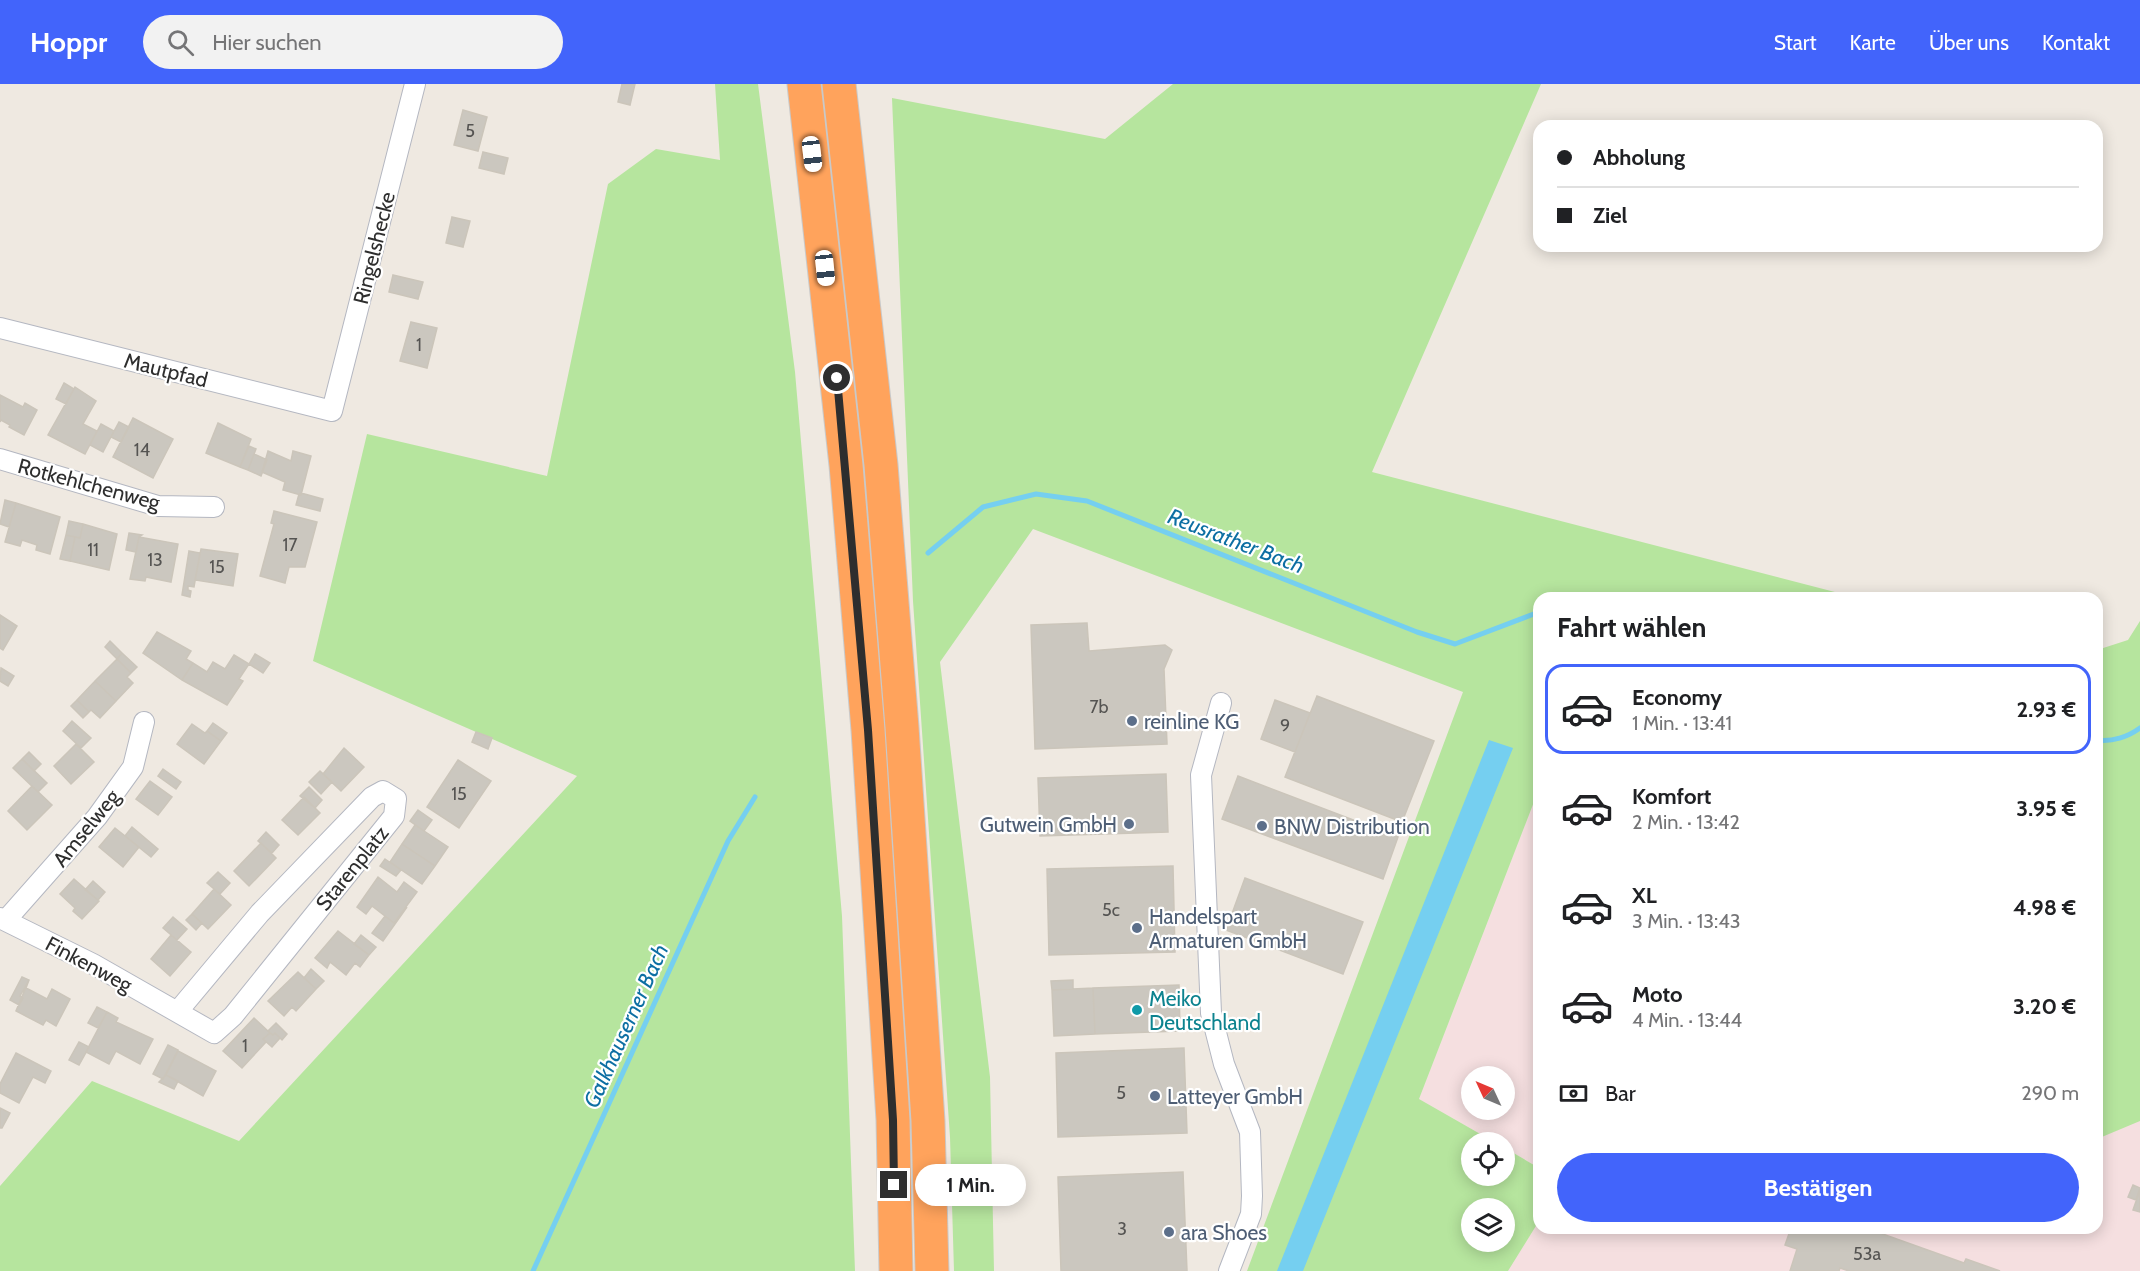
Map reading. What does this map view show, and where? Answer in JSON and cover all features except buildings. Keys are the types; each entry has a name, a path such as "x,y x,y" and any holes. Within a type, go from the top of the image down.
{"highway":[{"path":"804,84 846,465 868,730 893,1120 896,1271"},
{"path":"839,84 881,465 901,715 928,1121 932,1271"}],"street":[{"name":"Ringelshecke","path":"332,411 415,84"},
{"name":"Mautpfad","path":"0,328 332,411"},
{"name":"Rotkehlchenweg","path":"0,459 158,506 214,507"},
{"path":"1221,704 1201,776 1211,1013 1224,1064 1250,1132 1252,1196 1251,1214 1229,1271"},
{"name":"Amselweg","path":"3,919 75,843 133,767 144,722"},
{"name":"Starenplatz","path":"383,791 396,799 394,816 233,1016 214,1033 178,1011 260,913 372,797 383,791"},
{"name":"Finkenweg","path":"3,919 93,964 178,1011"}],"shaded area":[{"path":"2103,753 2140,758 2140,1271 1508,1271 1533,1231 1533,1234 2103,1234"},
{"path":"1533,804 1533,1164 1515,1154 1515,1132 1477,1132 1419,1099"}],"green space":[{"path":"715,84 758,84 795,372 842,916 855,1271 0,1271 0,1186 92,1081 239,1141 577,776 313,661 367,434 547,476 608,184 656,149 720,160"},
{"path":"1173,84 1541,84 1372,472 1835,592 1533,592 1533,804 1419,1099 1477,1132 1461,1132 1461,1186 1515,1186 1515,1154 1533,1164 1533,1231 1508,1271 1247,1271 1463,692 1033,529 940,662 990,1077 994,1271 954,1271 950,1137 913,601 892,98 1105,139"},
{"path":"2140,621 2140,1121 2103,1136 2103,648 2128,640"}],"water":[{"path":"1489,740 1513,748 1303,1271 1277,1271"}],"waterway":[{"name":"Reusrather Bach","path":"928,553 983,507 1036,494 1087,501 1417,632 1455,644 1533,614"},
{"name":"Reusrather Bach","path":"2103,740 2120,738 2140,728"},
{"name":"Galkhauserner Bach","path":"533,1271 728,841 755,797"}],"place":[{"name":"reinline KG","path":"1132,721"},
{"name":"Gutwein GmbH","path":"1129,824"},
{"name":"BNW Distribution","path":"1262,826"},
{"name":"Handelspart Armaturen GmbH","path":"1137,928"},
{"name":"Meiko Deutschland","path":"1137,1010"},
{"name":"Latteyer GmbH","path":"1155,1096"},
{"name":"ara Shoes","path":"1169,1232"}],"route":[{"path":"837,378 868,730 893,1120 894,1185"}]}
